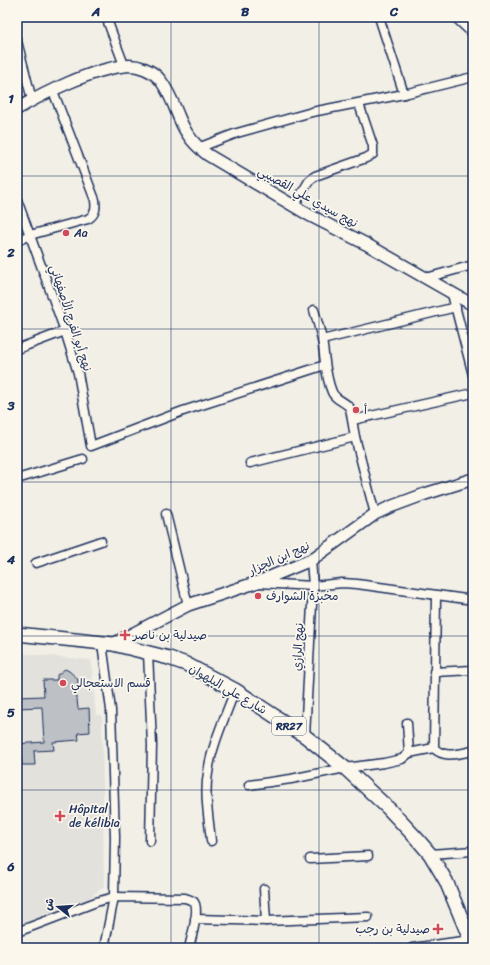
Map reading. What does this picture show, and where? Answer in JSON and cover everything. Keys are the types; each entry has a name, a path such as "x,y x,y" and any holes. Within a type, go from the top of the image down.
{"main road":[{"name":"شارع علي البلهوان","path":"17,634 108,643 148,652 186,664 235,690 305,736 345,768 389,809 430,854 446,881 471,943"}],"street":[{"path":"17,109 32,100 97,72 124,65 106,17"},
{"path":"379,17 404,94"},
{"path":"457,17 473,32"},
{"path":"17,41 32,100"},
{"name":"نهج سيدي علي القصيبي","path":"124,65 146,69 154,73 161,81 185,132 198,148 294,206 366,244 473,305"},
{"path":"198,148 237,134 290,118 335,107 359,104 404,94 473,77"},
{"path":"17,240 30,234 88,218 92,216 96,207 95,200 53,91"},
{"path":"294,206 309,181 314,176 372,155 373,146 359,104"},
{"name":"نهج أبو الفرج الأصفهاني","path":"17,200 65,331 78,373 91,446 184,411 325,365"},
{"path":"426,278 473,265"},
{"path":"452,294 473,375"},
{"path":"322,340 456,307"},
{"path":"314,310 322,340 325,365 332,393 336,398 348,405 353,420 355,437 375,514"},
{"path":"17,349 65,331"},
{"path":"353,420 473,393"},
{"path":"250,463 355,437"},
{"path":"17,478 83,459"},
{"name":"نهج ابن الجزار","path":"108,643 188,605 258,582 311,560 375,514 390,507 473,479"},
{"path":"166,514 188,605"},
{"path":"36,563 101,541"},
{"name":"نهج الرازي","path":"305,736 313,586 311,560"},
{"path":"258,582 313,586 342,583 357,584 473,600"},
{"path":"436,596 434,748 439,753 445,755 473,751"},
{"path":"104,948 114,897 115,837 108,643"},
{"path":"148,652 152,744 150,841"},
{"path":"434,672 473,670"},
{"path":"211,841 207,787 208,773 212,755 235,690"},
{"path":"406,723 409,753"},
{"path":"249,785 291,779 345,768 389,762 402,759 409,753 434,748"},
{"path":"430,854 473,851"},
{"path":"310,859 368,856"},
{"path":"264,890 266,921"},
{"path":"17,932 96,902 114,897 169,897 193,901 196,906 189,948"},
{"path":"195,919 266,921 368,917"},
{"path":"412,948 471,943"}],"shaded area":[{"name":"Hôpital de kélibia","path":"17,653 91,660 96,715 102,715 104,886 82,904 33,932 17,937"}],"building":[{"path":"65,669 77,678 78,681 76,689 78,709 89,708 90,732 78,733 79,740 53,742 54,750 34,751 35,765 22,765 21,754 17,755 17,744 44,742 42,707 17,708 17,697 44,696 43,680 57,680 57,675"}],"place":[{"name":"Aa","path":"66,233"},
{"name":"أ","path":"356,410"},
{"name":"مخبزة الشوارف","path":"258,596"},
{"name":"صيدلية بن ناصر","path":"125,635"},
{"name":"قسم الاستعجالي","path":"63,683"},
{"name":"Hôpital de kélibia","path":"60,816"},
{"name":"صيدلية بن رجب","path":"438,929"}]}
